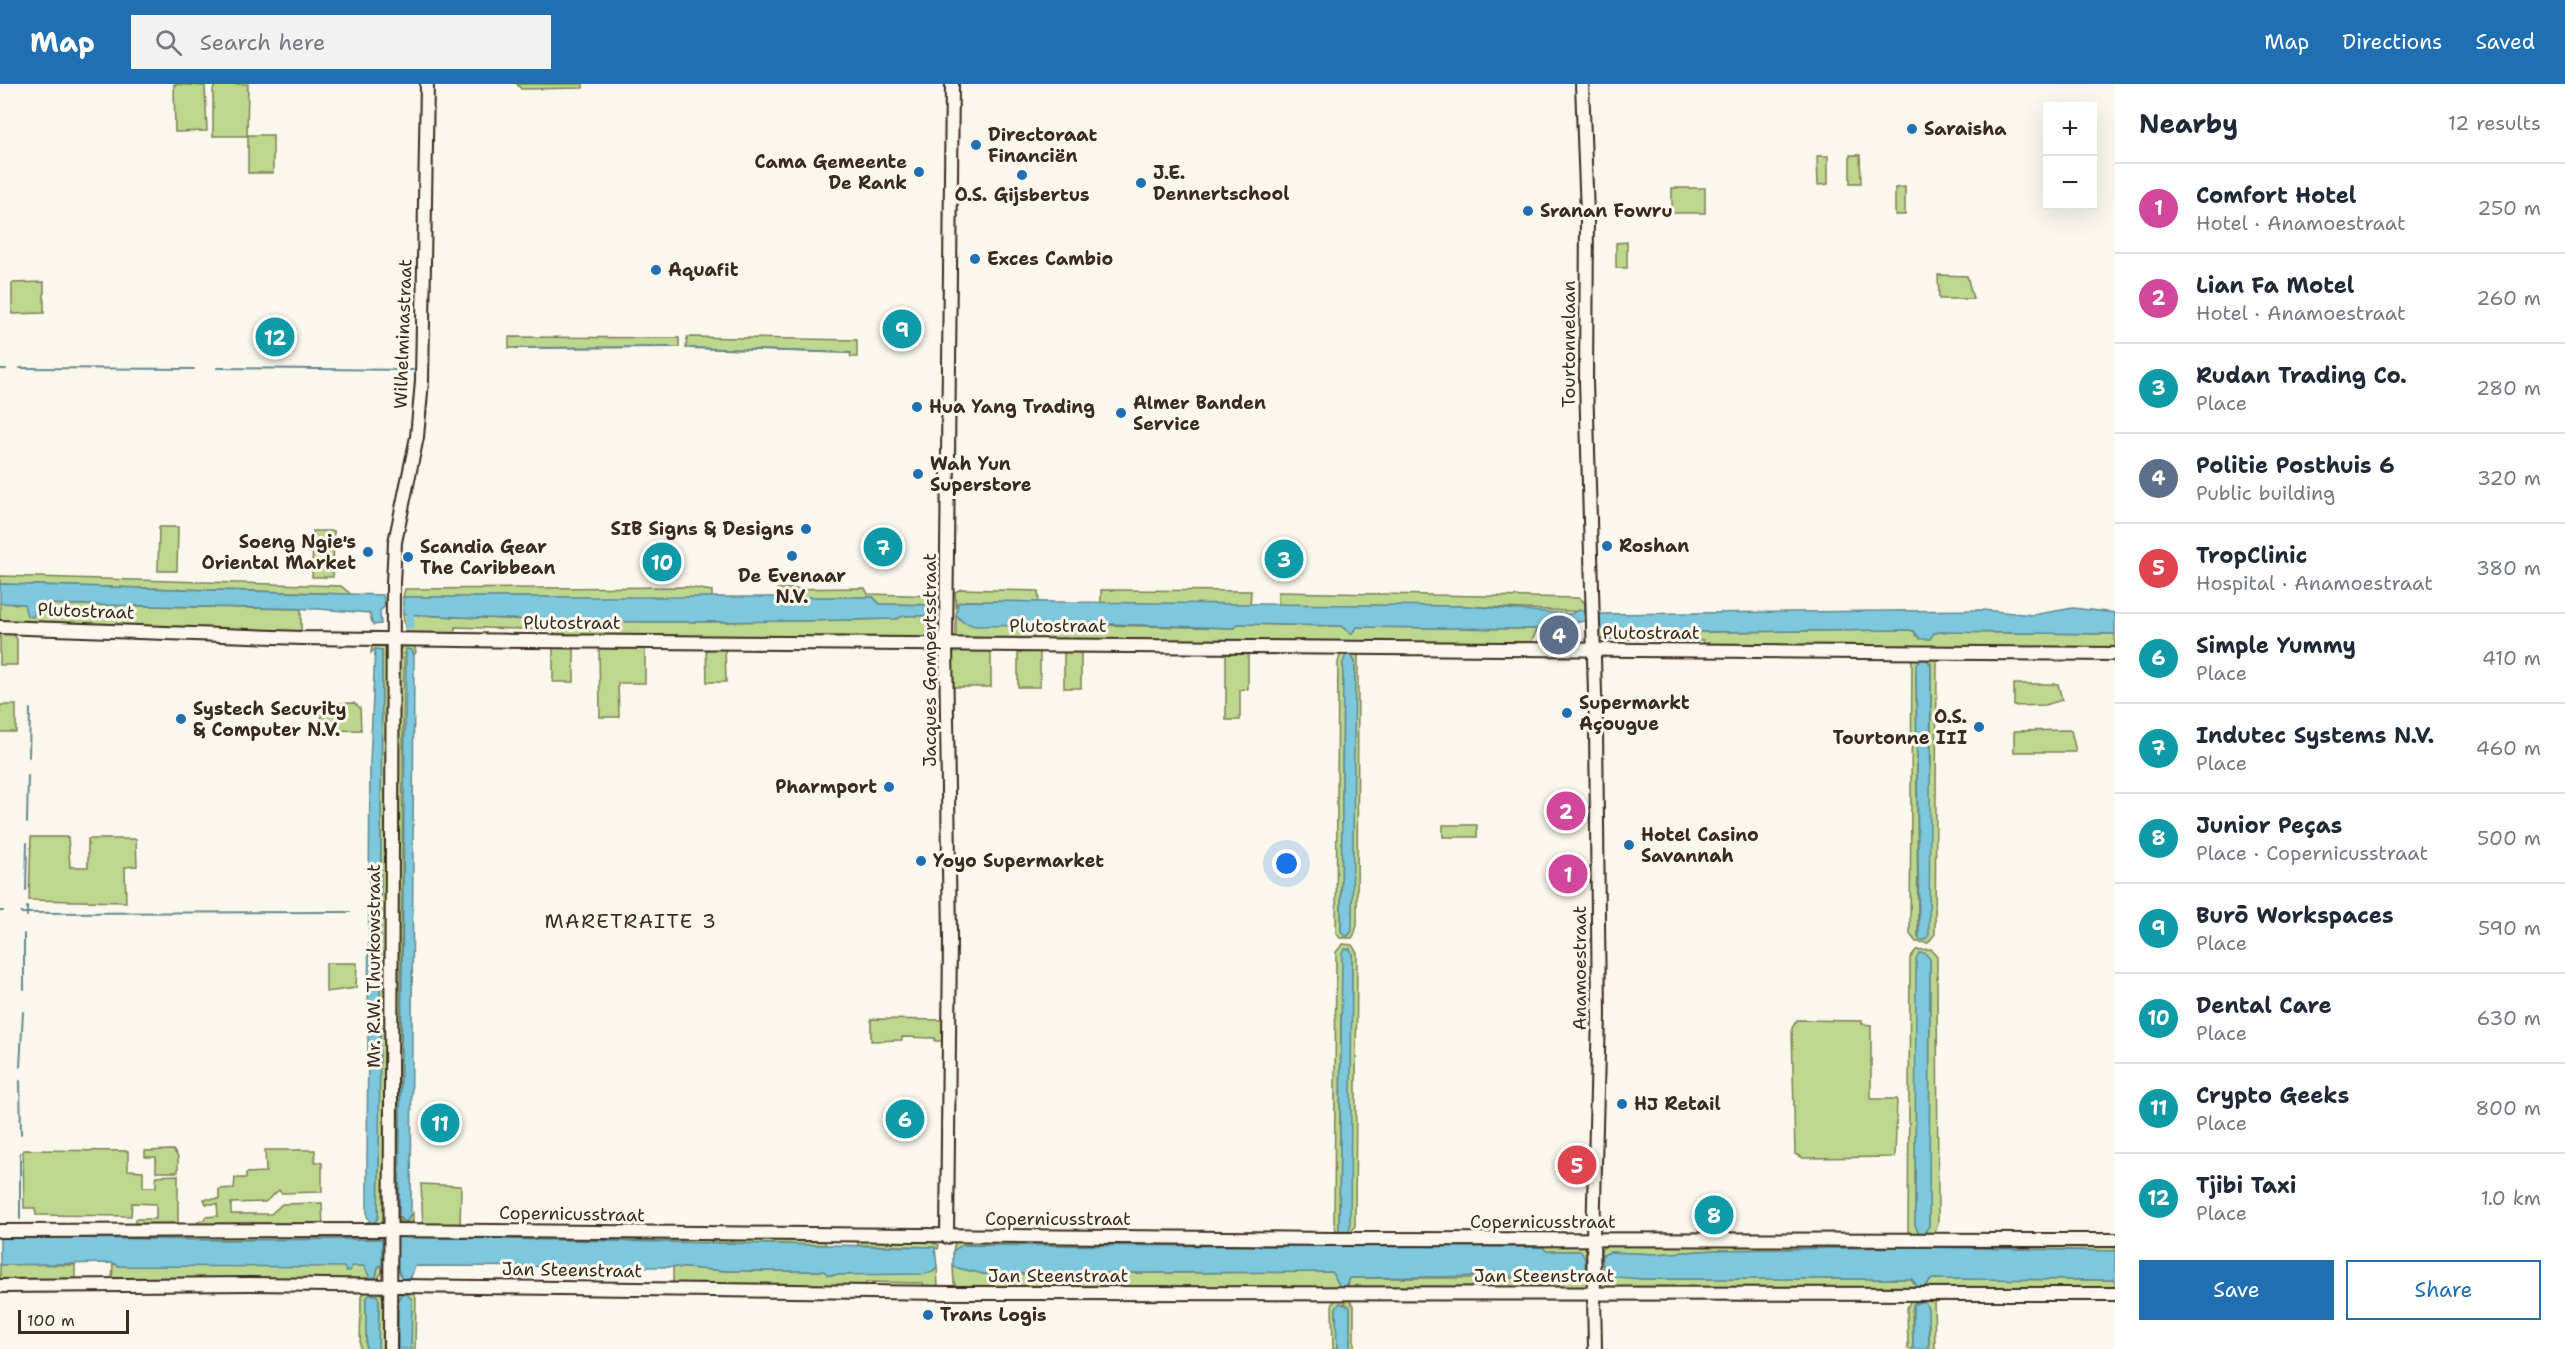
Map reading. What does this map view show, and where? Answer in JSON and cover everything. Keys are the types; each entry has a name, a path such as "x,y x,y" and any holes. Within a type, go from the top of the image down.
{"street":[{"name":"Wilhelminastraat","path":"393,589 395,542 417,437 422,381 427,84"},
{"name":"Jacques Gompertsstraat","path":"947,1237 950,939 947,639 952,84"},
{"name":"Tourtonnelaan","path":"1582,84 1586,157 1586,381 1592,605"},
{"name":"Mr. R.W. Thurkowstraat","path":"390,1349 393,589"},
{"name":"Anamoestraat","path":"1592,605 1595,651 1599,1015 1593,1239 1596,1294 1595,1349"},
{"name":"Plutostraat","path":"0,627 301,638 394,633 1481,647 1595,651 2115,654"},
{"name":"Copernicusstraat","path":"0,1231 947,1237 2115,1240"},
{"name":"Jan Steenstraat","path":"0,1286 390,1286 947,1293 2115,1294"}],"green space":[{"path":"174,84 205,86 207,131 175,132"},
{"path":"216,84 248,84 247,136 213,136 213,90"},
{"path":"517,84 583,84 583,88 521,89"},
{"path":"248,135 273,135 273,173 248,173"},
{"path":"1850,155 1860,155 1861,183 1850,183"},
{"path":"1817,156 1828,156 1828,184 1818,185"},
{"path":"1905,187 1905,215 1895,215 1895,188"},
{"path":"1672,188 1705,188 1705,213 1672,213"},
{"path":"1627,242 1627,268 1616,268 1616,243"},
{"path":"1938,275 1967,276 1973,299 1939,299"},
{"path":"44,282 44,313 12,314 12,283"},
{"path":"509,337 679,338 679,347 509,348"},
{"path":"687,337 857,340 857,357 851,357 850,353 686,348"},
{"path":"159,527 178,527 177,571 158,571"},
{"path":"313,531 334,531 333,577 312,577"},
{"path":"0,576 341,586 353,596 324,593 0,584"},
{"path":"687,587 712,591 712,598 403,597 405,589"},
{"path":"865,588 868,594 939,596 939,605 880,604 873,597 777,598 777,589"},
{"path":"961,589 1038,591 1039,602 965,601 958,603 956,607 955,592"},
{"path":"1101,590 1251,591 1250,605 1101,603"},
{"path":"1278,592 1580,598 1585,603 1585,612 1466,606 1278,605"},
{"path":"0,603 25,604 33,616 37,604 301,609 301,633 0,624"},
{"path":"939,613 940,634 936,639 555,637 554,630 455,627 455,635 406,633 403,614 526,620 711,622 896,619"},
{"path":"956,615 963,622 1234,628 1238,624 1341,626 1351,634 1357,627 1542,629 1536,632 1530,645 961,639 956,637"},
{"path":"1599,629 1695,632 1909,630 1914,631 1916,636 1941,632 2115,634 2115,650 1703,648 1703,640 1599,639"},
{"path":"0,632 12,632 17,639 17,665 0,665"},
{"path":"375,643 388,647 385,1221 376,1226 366,1222 376,1221 378,1216 379,1166 382,651 375,649 371,653 372,645"},
{"path":"403,644 414,644 416,652 414,655 412,650 404,654 399,1216 400,1220 407,1221 413,1213 413,1221 407,1224 396,1221 399,652"},
{"path":"599,645 645,649 645,683 618,683 619,717 600,717"},
{"path":"553,647 574,647 574,682 553,682"},
{"path":"706,647 725,647 726,682 707,682"},
{"path":"991,647 991,687 951,687 952,649"},
{"path":"1018,649 1040,649 1040,687 1018,687"},
{"path":"1064,650 1081,650 1081,688 1064,688"},
{"path":"1226,651 1248,651 1248,689 1240,690 1240,720 1226,720"},
{"path":"1341,653 1358,654 1357,926 1352,938 1340,938 1336,933 1338,662","holes":["1347,654 1351,655 1355,662 1350,934 1341,931 1343,663"]},
{"path":"1912,658 1936,658 1935,934 1928,943 1916,942 1910,934","holes":["1931,663 1931,768 1918,937 1916,672"]},
{"path":"2014,684 2058,684 2062,700 2045,705 2014,706"},
{"path":"354,703 360,708 361,730 322,731 321,704"},
{"path":"0,705 16,705 16,732 0,732"},
{"path":"2071,730 2076,752 2014,752 2014,731"},
{"path":"1443,825 1477,825 1477,837 1443,837"},
{"path":"31,837 68,837 70,867 88,867 88,839 136,839 137,866 125,867 126,902 29,900"},
{"path":"1343,944 1352,945 1357,953 1355,1226 1350,1235 1337,1234 1334,1223 1336,952","holes":["1350,949 1352,953 1349,1232 1339,1231 1341,1015"]},
{"path":"1931,949 1937,956 1938,1223 1931,1235 1909,1234 1908,1231 1910,958 1916,950","holes":["1930,959 1929,1226 1924,1233 1919,1233 1915,1225 1916,1038"]},
{"path":"326,963 357,963 356,988 326,992"},
{"path":"871,1019 945,1020 945,1041 935,1041 935,1038 902,1037 902,1040 871,1041"},
{"path":"1797,1020 1862,1021 1862,1024 1871,1025 1871,1099 1897,1099 1895,1157 1802,1158 1795,1154 1792,1028"},
{"path":"23,1150 128,1151 128,1170 143,1171 143,1187 156,1187 156,1176 178,1175 178,1223 174,1227 135,1227 135,1219 156,1219 156,1204 132,1203 131,1216 36,1215 35,1208 24,1208"},
{"path":"173,1150 178,1157 178,1172 156,1172 156,1157 145,1157 145,1151"},
{"path":"265,1150 315,1150 315,1162 322,1163 322,1192 281,1193 279,1190 265,1202 231,1203 231,1214 271,1214 282,1204 322,1203 323,1228 198,1229 198,1221 204,1220 205,1217 218,1216 217,1204 206,1204 204,1199 219,1199 219,1189 234,1188 235,1178 246,1178 246,1173 266,1172"},
{"path":"421,1184 461,1186 460,1228 423,1225"},
{"path":"383,1234 382,1239 218,1240 21,1237"},
{"path":"396,1234 824,1240 826,1245 396,1237"},
{"path":"857,1240 928,1241 939,1245 938,1249 858,1245"},
{"path":"955,1242 1583,1244 1588,1251 1589,1283 1581,1290 958,1288 954,1283 953,1267 984,1274 1332,1272 1341,1288 1348,1285 1350,1278 1551,1278 1582,1275 1585,1266 1581,1251 1546,1251 1543,1247 962,1245 953,1251"},
{"path":"2115,1244 2115,1251 1924,1247 1716,1250 1655,1254 1610,1252 1601,1256 1601,1250 1606,1245"},
{"path":"113,1263 119,1266 365,1266 370,1278 376,1277 378,1267 382,1265 382,1272 376,1282 112,1282"},
{"path":"0,1265 75,1265 75,1282 0,1283"},
{"path":"673,1267 727,1271 824,1271 828,1275 933,1272 937,1267 938,1287 924,1289 923,1283 866,1282 866,1288 673,1286"},
{"path":"1602,1269 1603,1273 1642,1279 1912,1279 1913,1283 1927,1285 1932,1279 2115,1280 2115,1291 1606,1290 1601,1287"},
{"path":"379,1290 384,1300 384,1349 378,1349 379,1300 366,1299 366,1349 360,1349 361,1297 364,1291"},
{"path":"400,1291 411,1291 416,1298 415,1349 411,1349 407,1294 401,1294 398,1301 398,1349 394,1349 396,1295"},
{"path":"1335,1298 1347,1298 1354,1306 1354,1349 1350,1349 1350,1307 1345,1303 1336,1308 1337,1349 1333,1349 1332,1306"},
{"path":"1912,1298 1934,1300 1935,1349 1929,1349 1929,1324 1915,1301 1912,1311 1913,1349 1908,1349 1907,1308"}],"water":[{"path":"0,584 383,595 385,606 380,611 381,624 373,625 369,613 319,609 38,604 33,617 27,616 24,604 0,603"},
{"path":"403,597 873,597 880,604 939,605 939,613 896,619 711,622 526,620 403,614"},
{"path":"965,601 1466,606 1571,614 1579,610 1585,612 1585,621 1542,629 1357,627 1351,634 1341,626 1238,624 1235,628 1111,624 975,626 963,622 956,615 958,603"},
{"path":"2073,608 2115,613 2115,634 1941,632 1934,633 1930,639 1920,639 1914,631 1909,630 1695,632 1599,629 1598,614 1983,610 2033,615"},
{"path":"375,649 382,650 379,1166 378,1216 376,1221 371,1223 367,1216 367,1166 370,764"},
{"path":"406,649 412,650 414,655 411,1213 407,1221 403,1221 399,1216"},
{"path":"1346,654 1351,655 1355,662 1352,931 1348,936 1344,936 1341,931 1343,663"},
{"path":"1922,659 1927,659 1931,667 1929,935 1925,940 1919,940 1916,664"},
{"path":"1345,949 1350,949 1352,953 1350,1227 1349,1232 1342,1234 1339,1231 1342,953"},
{"path":"1919,953 1925,953 1930,959 1929,1226 1924,1233 1919,1233 1915,1225 1916,959"},
{"path":"0,1237 218,1240 382,1239 382,1265 378,1267 376,1277 370,1278 364,1266 352,1266 350,1271 346,1271 344,1267 119,1266 113,1263 0,1265"},
{"path":"396,1237 935,1247 937,1267 933,1272 925,1274 828,1275 824,1271 727,1271 673,1267 415,1266 411,1277 402,1279 396,1265"},
{"path":"962,1245 1543,1247 1546,1251 1581,1251 1585,1267 1582,1274 1574,1279 1563,1275 1350,1278 1345,1288 1341,1288 1332,1272 984,1274 953,1267 953,1251"},
{"path":"1918,1247 2115,1251 2115,1280 1932,1279 1924,1287 1918,1288 1912,1279 1642,1279 1605,1276 1601,1256 1610,1252 1655,1254 1716,1250"},
{"path":"370,1294 377,1295 379,1300 378,1349 366,1349 366,1299"},
{"path":"401,1294 407,1294 412,1300 411,1349 398,1349 398,1301"},
{"path":"1924,1300 1928,1309 1929,1349 1913,1349 1913,1305"},
{"path":"1340,1303 1350,1307 1350,1349 1337,1349 1336,1308"}],"waterway":[{"path":"516,348 672,347"},
{"path":"691,348 851,353"},
{"path":"20,368 194,369"},
{"path":"217,368 413,370"},
{"path":"0,369 6,369"},
{"path":"410,606 410,625"},
{"path":"29,757 30,709"},
{"path":"27,823 28,776"},
{"path":"26,890 27,843"},
{"path":"27,907 27,916"},
{"path":"21,913 350,912"},
{"path":"24,934 24,989"},
{"path":"20,1067 23,1012"},
{"path":"20,1081 21,1134"},
{"path":"20,1153 20,1219"}],"place":[{"name":"Saraisha","path":"1912,129"},
{"name":"Directoraat Financiën","path":"976,145"},
{"name":"Cama Gemeente De Rank","path":"919,172"},
{"name":"O.S. Gijsbertus","path":"1022,175"},
{"name":"J.E. Dennertschool","path":"1141,183"},
{"name":"Sranan Fowru","path":"1528,211"},
{"name":"Exces Cambio","path":"975,259"},
{"name":"Aquafit","path":"656,270"},
{"name":"Burō Workspaces","path":"902,329"},
{"name":"Tjibi Taxi","path":"275,337"},
{"name":"Hua Yang Trading","path":"917,407"},
{"name":"Almer Banden Service","path":"1121,413"},
{"name":"Wah Yun Superstore","path":"918,474"},
{"name":"SIB Signs & Designs","path":"806,529"},
{"name":"Roshan","path":"1607,546"},
{"name":"Indutec Systems N.V.","path":"883,547"},
{"name":"Soeng Ngie's Oriental Market","path":"368,552"},
{"name":"De Evenaar N.V.","path":"792,556"},
{"name":"Scandia Gear The Caribbean","path":"408,557"},
{"name":"Rudan Trading Co.","path":"1284,559"},
{"name":"Dental Care","path":"662,562"},
{"name":"Politie Posthuis 6","path":"1559,635"},
{"name":"Supermarkt Açougue","path":"1567,713"},
{"name":"Systech Security & Computer N.V.","path":"181,719"},
{"name":"O.S. Tourtonne III","path":"1979,727"},
{"name":"Pharmport","path":"889,787"},
{"name":"Lian Fa Motel","path":"1566,811"},
{"name":"Hotel Casino Savannah","path":"1629,845"},
{"name":"Yoyo Supermarket","path":"921,861"},
{"name":"Comfort Hotel","path":"1568,874"},
{"name":"HJ Retail","path":"1622,1104"},
{"name":"Simple Yummy","path":"905,1119"},
{"name":"Crypto Geeks","path":"440,1123"},
{"name":"TropClinic","path":"1577,1165"},
{"name":"Junior Peças","path":"1714,1215"},
{"name":"Trans Logis","path":"928,1315"}],"district":[{"name":"MARETRAITE 3","path":"631,921"}]}
